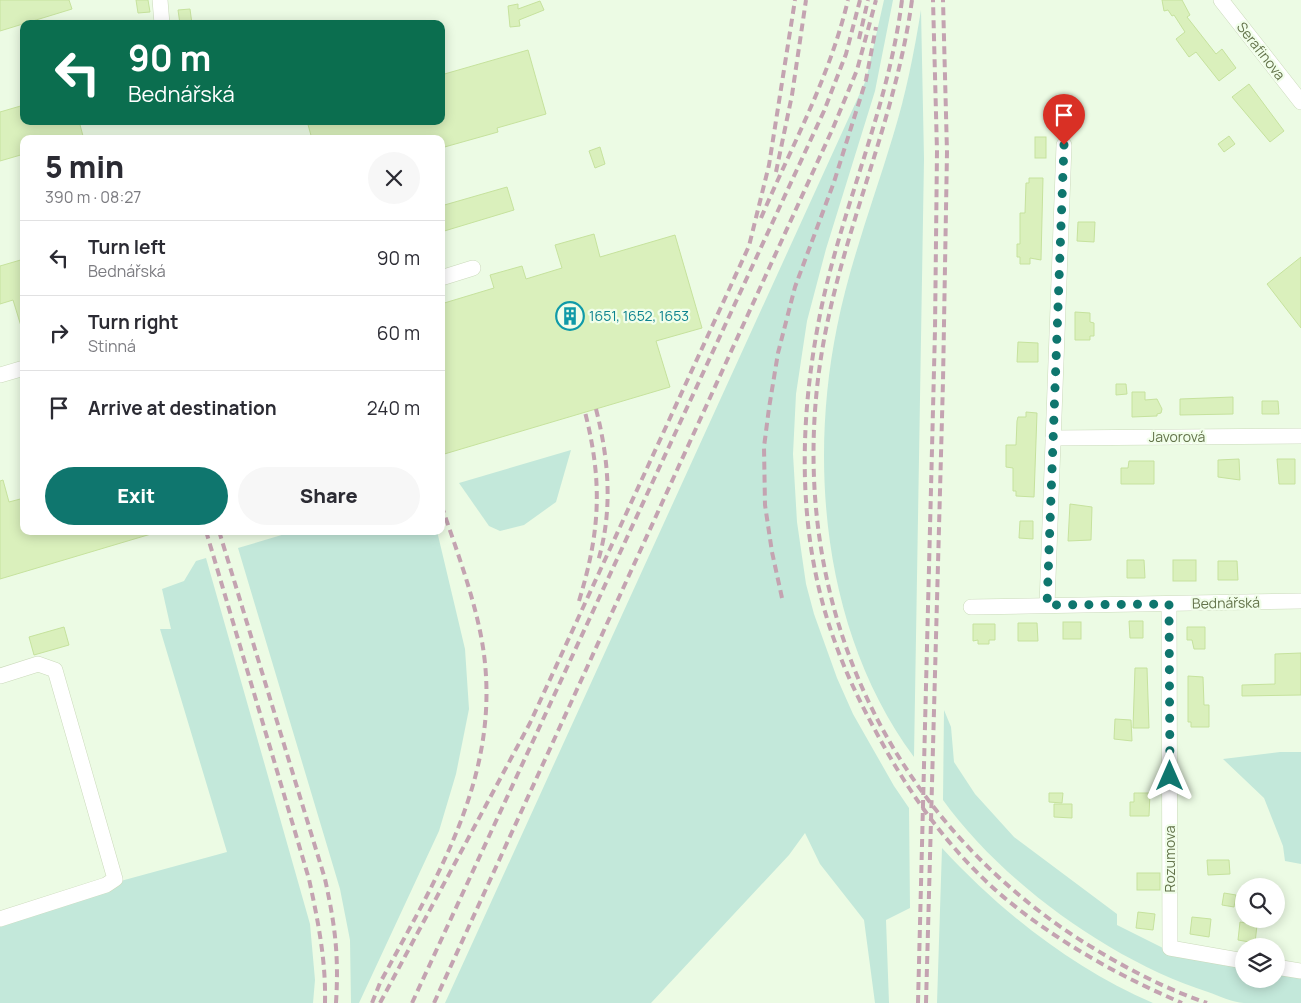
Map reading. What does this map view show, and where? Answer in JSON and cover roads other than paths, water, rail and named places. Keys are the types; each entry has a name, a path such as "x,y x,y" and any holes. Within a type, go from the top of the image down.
{"street":[{"path":"160,0 162,20"},
{"name":"Serafinova","path":"1221,0 1301,102"},
{"path":"1047,605 1064,145"},
{"path":"445,277 473,268"},
{"path":"0,375 20,369"},
{"name":"Javorová","path":"1053,438 1301,436"},
{"name":"Bednářská","path":"971,607 1301,601"},
{"name":"Rozumova","path":"1169,604 1170,948 1235,959"},
{"path":"0,676 38,664 55,670 115,879 106,885 0,919"},
{"path":"1285,968 1301,971"}],"railway":[{"path":"380,1003 530,723 749,246 769,165 795,0"},
{"path":"776,172 792,95 806,0"},
{"path":"761,218 821,84 848,0"},
{"path":"412,1003 824,111 846,54 860,0"},
{"path":"859,39 868,0"},
{"path":"434,1003 833,128 857,70 876,0"},
{"path":"902,0 886,83 827,284 811,365 805,446 805,487 814,567 823,606 846,670 862,706 881,741 919,803 965,860 1000,894 1064,941 1134,981 1182,1003"},
{"path":"912,0 893,92 840,272 828,318 820,364 814,449 819,532 835,612 862,688 900,759 948,825 1006,884 1074,936 1139,974 1172,990 1207,1003"},
{"path":"918,1003 935,330 937,151 933,0"},
{"path":"926,1003 943,381 947,152 943,0"},
{"path":"782,598 772,552 765,505 764,447 778,353 795,287 834,182 866,80 876,27"},
{"path":"596,409 604,447 607,485 606,523 598,561"},
{"path":"579,601 591,552 597,507 595,462 585,412"},
{"path":"372,1003 380,983 425,900 463,815 476,772 485,727 486,680 480,631 467,583 445,516"},
{"path":"207,535 309,879 323,956 325,1003"},
{"path":"220,535 325,879 335,940 337,970 336,1003"}],"place":[{"name":"1651, 1652, 1653","path":"570,316"}]}
